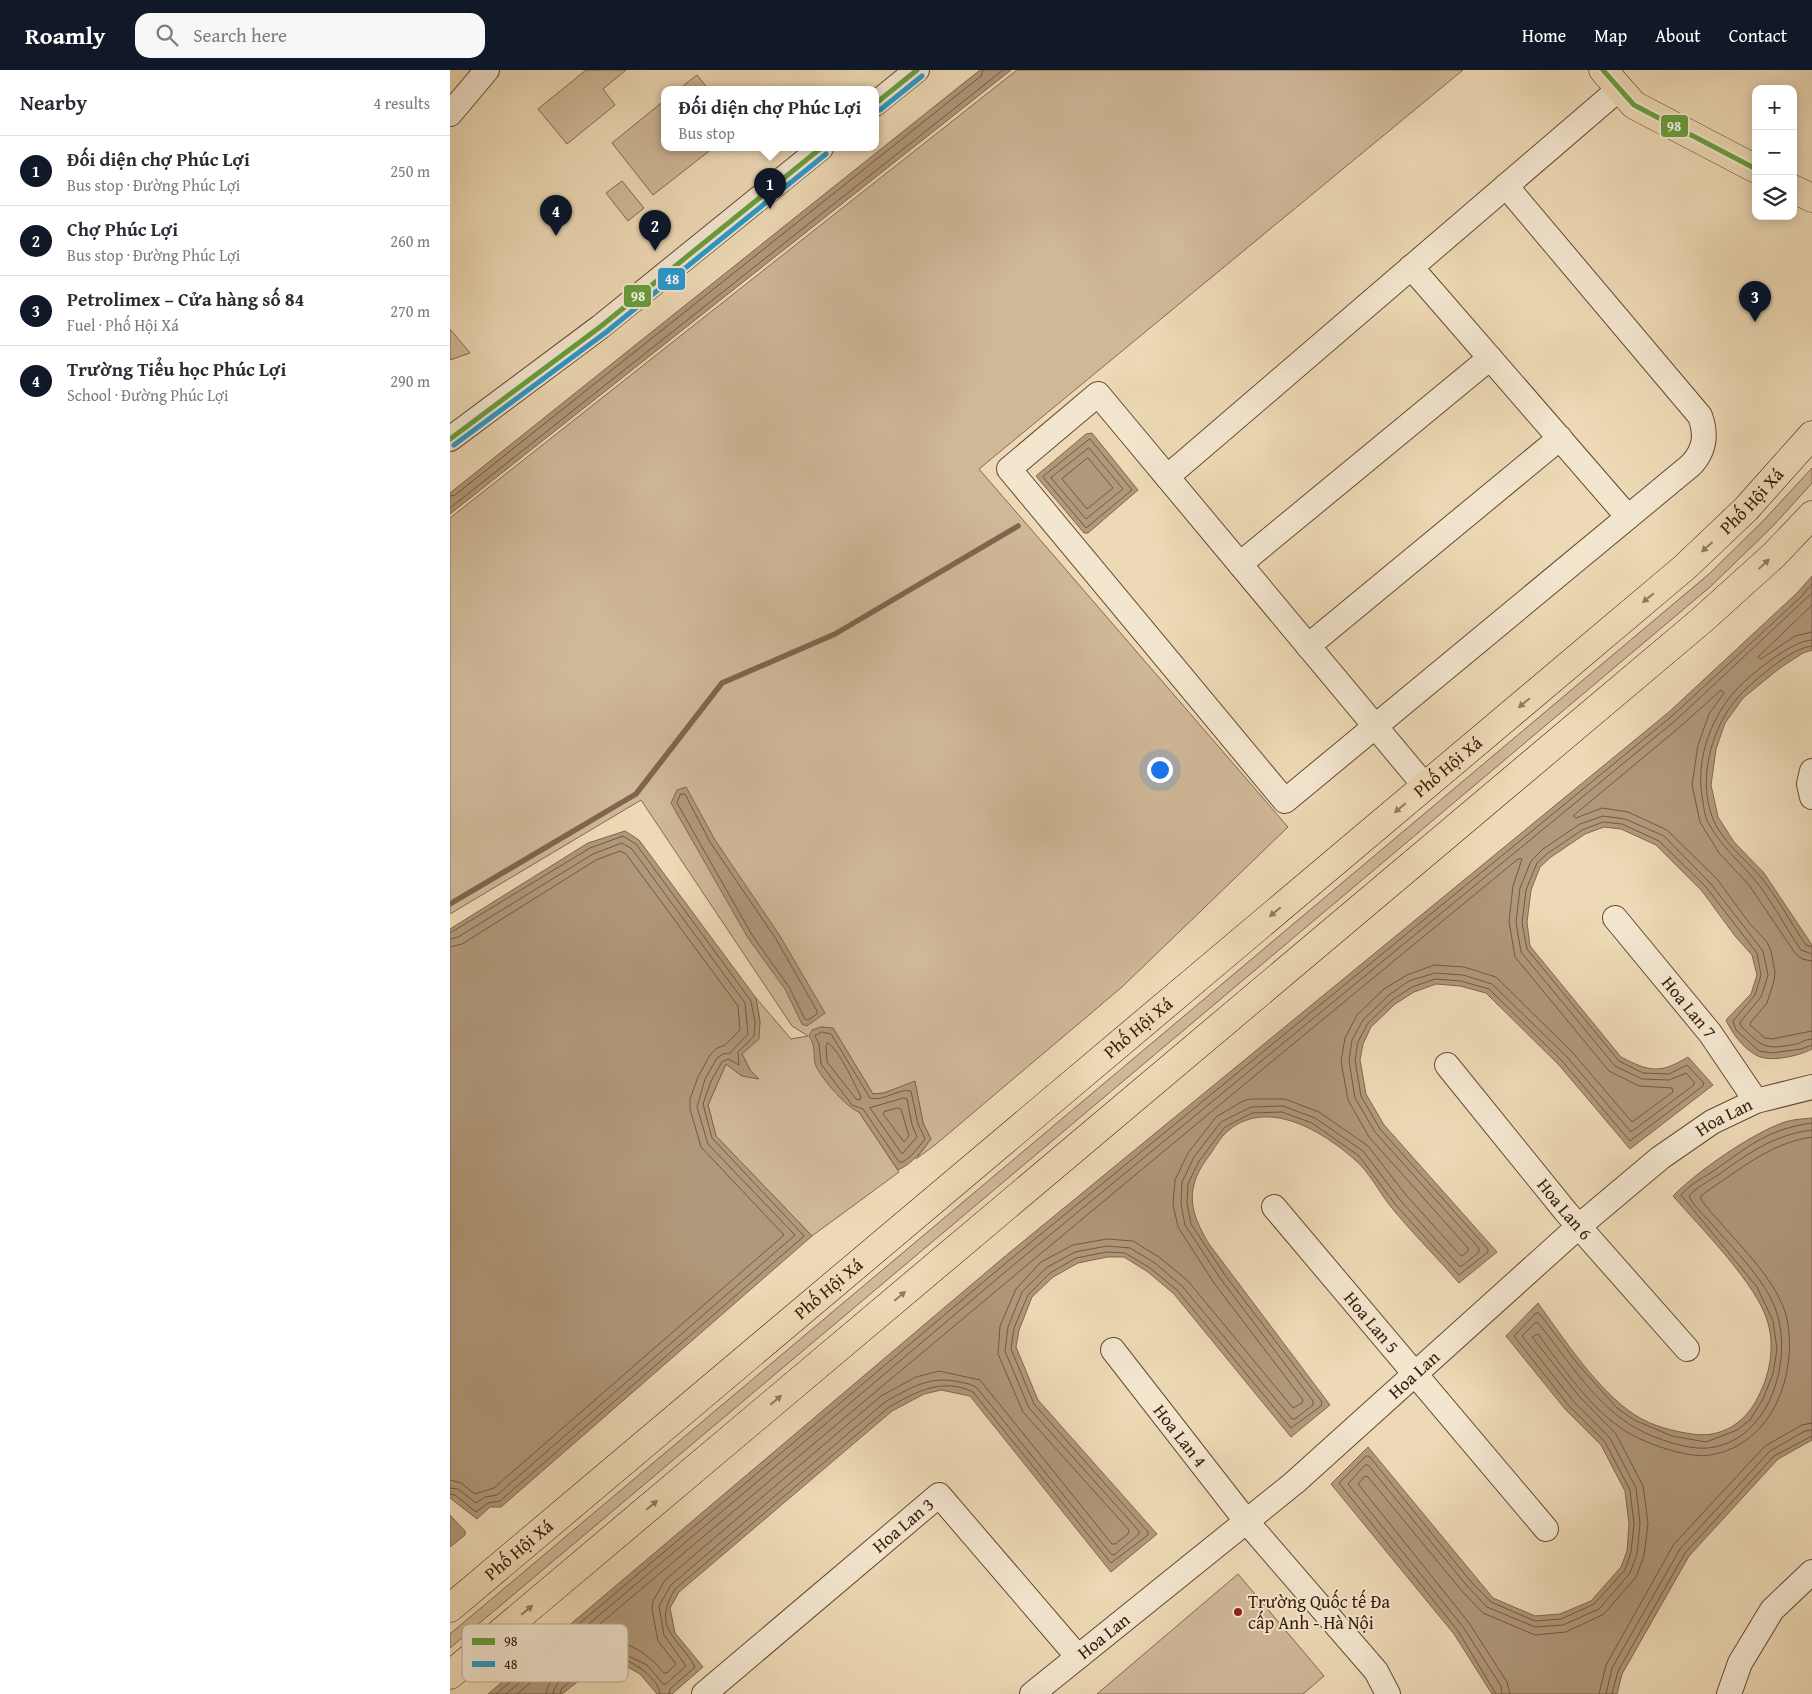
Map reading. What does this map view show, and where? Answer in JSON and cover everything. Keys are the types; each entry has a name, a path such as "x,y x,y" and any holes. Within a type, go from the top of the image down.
{"main road":[{"path":"1611,80 1634,105 1654,118 1752,168"},
{"path":"1797,190 1812,198"},
{"name":"Phố Hội Xá","path":"450,1608 1698,556 1746,509 1812,435"},
{"path":"511,1624 1702,620 1774,555 1812,515"},
{"path":"450,1675 462,1665"}],"street":[{"path":"450,114 487,70"},
{"path":"879,101 917,70"},
{"path":"1167,477 1506,186 1611,80"},
{"path":"450,439 600,327 818,151"},
{"path":"1425,786 1375,726 1308,646 1240,564 1167,477 1098,394 1009,469 1286,801 1375,726 1698,457 1704,442 1702,420 1506,186"},
{"path":"1411,267 1628,516"},
{"path":"1240,564 1490,358"},
{"path":"1308,646 1560,438"},
{"path":"1812,771 1809,784 1812,797"},
{"name":"Hoa Lan 7","path":"1615,918 1710,1032 1756,1101"},
{"name":"Hoa Lan 6","path":"1447,1065 1578,1226 1687,1349"},
{"name":"Hoa Lan","path":"1032,1694 1294,1483 1578,1226 1660,1158 1712,1122 1756,1101 1812,1087"},
{"name":"Hoa Lan 5","path":"1274,1207 1546,1529"},
{"name":"Hoa Lan 4","path":"1113,1350 1247,1522 1376,1671 1388,1694"},
{"name":"Hoa Lan 3","path":"704,1694 939,1495 1078,1657"},
{"path":"1729,1694 1740,1662 1772,1610 1812,1572"}],"shaded area":[{"path":"586,70 626,70 603,89 615,105 567,144 538,109"},
{"path":"1017,70 1463,70 979,469 1288,827 1122,987 916,1159 931,1139 923,1123 915,1082 884,1093 873,1094 833,1028 821,1027 814,1045 816,1066 859,1112 899,1172 812,1236 716,1136 708,1105 726,1064 742,1076 750,1070 742,1054 760,1022 756,998 791,1039 808,1036 792,1026 641,800 450,914 450,518"},
{"path":"697,75 706,86 683,86"},
{"path":"661,103 661,151 709,151 653,195 612,143"},
{"path":"622,181 644,208 628,221 606,193"},
{"path":"450,329 470,353 450,360"},
{"path":"1812,468 1812,483 1773,526 1710,587 479,1624 462,1624 462,1638 450,1648 450,1634 1709,574 1763,521"},
{"name":"Trường Quốc tế Đa cấp Anh - Hà Nội","path":"1238,1574 1324,1676 1303,1694 1097,1694"}],"water":[{"path":"980,70 1011,70 450,514 450,493"},
{"path":"1092,433 1138,490 1088,533 1084,533 1036,476 1086,434"},
{"path":"1812,576 1812,650 1803,653 1780,668 1743,698 1725,723 1716,749 1711,785 1718,817 1734,842 1764,873 1812,945 1812,1049 1792,1056 1768,1058 1756,1055 1742,1044 1726,1020 1751,994 1757,975 1752,955 1735,936 1702,891 1656,845 1621,829 1604,827 1585,834 1551,857 1540,867 1531,890 1527,922 1530,946 1621,1057 1640,1066 1655,1069 1670,1066 1688,1057 1713,1085 1630,1149 1559,1065 1486,993 1460,986 1436,984 1414,992 1395,1004 1371,1027 1363,1044 1360,1060 1366,1094 1384,1125 1497,1252 1459,1283 1399,1217 1359,1164 1326,1138 1294,1122 1277,1118 1260,1117 1244,1121 1229,1130 1199,1171 1193,1192 1194,1212 1209,1244 1330,1405 1291,1437 1174,1294 1148,1272 1124,1257 1107,1257 1078,1263 1053,1277 1032,1297 1019,1330 1016,1347 1038,1400 1157,1534 1111,1572 970,1396 941,1390 924,1394 892,1411 679,1592 670,1608 675,1633 703,1667 672,1694 657,1694 640,1674 628,1667 628,1624 571,1624 1003,1258 1669,712 1797,593"},
{"path":"686,787 715,840 780,936 825,1013 807,1026 802,1024 785,989 748,938 671,803 677,790"},
{"path":"625,831 639,840 756,998 760,1022 759,1039 742,1054 750,1070 759,1079 742,1076 726,1064 708,1105 716,1136 812,1236 501,1507 490,1507 477,1519 450,1498 450,929 588,843"},
{"path":"821,1027 833,1028 873,1094 884,1093 915,1081 923,1123 931,1139 916,1157 898,1170 859,1112 842,1099 829,1085 816,1066 813,1044 809,1036 812,1030"},
{"path":"1812,1118 1812,1440 1778,1459 1689,1556 1622,1674 1617,1694 1492,1694 1454,1634 1331,1484 1368,1447 1493,1598 1535,1616 1560,1614 1591,1601 1621,1567 1627,1551 1629,1524 1625,1491 1601,1445 1565,1409 1506,1336 1538,1303 1582,1364 1608,1393 1635,1415 1662,1428 1701,1435 1719,1432 1734,1425 1753,1406 1763,1387 1771,1355 1768,1323 1753,1291 1741,1274 1673,1196 1710,1165 1758,1134 1785,1122"},
{"path":"450,1515 465,1531 465,1535 450,1547"},
{"path":"502,1682 577,1682 562,1694 488,1694"}],"waterway":[{"path":"450,904 636,794 722,683 835,634 1018,526"}],"transit line":[{"name":"98","path":"879,101 917,70"},
{"name":"98","path":"1603,70 1634,105 1752,167"},
{"name":"48","path":"880,110 922,76"},
{"name":"98","path":"450,439 600,327 817,151"},
{"name":"48","path":"454,445 605,333 826,154"}],"place":[{"name":"Đối diện chợ Phúc Lợi","path":"770,209"},
{"name":"Trường Tiểu học Phúc Lợi","path":"556,236"},
{"name":"Chợ Phúc Lợi","path":"655,251"},
{"name":"Petrolimex – Cửa hàng số 84","path":"1755,322"},
{"name":"Trường Quốc tế Đa cấp Anh - Hà Nội","path":"1238,1612"}]}
